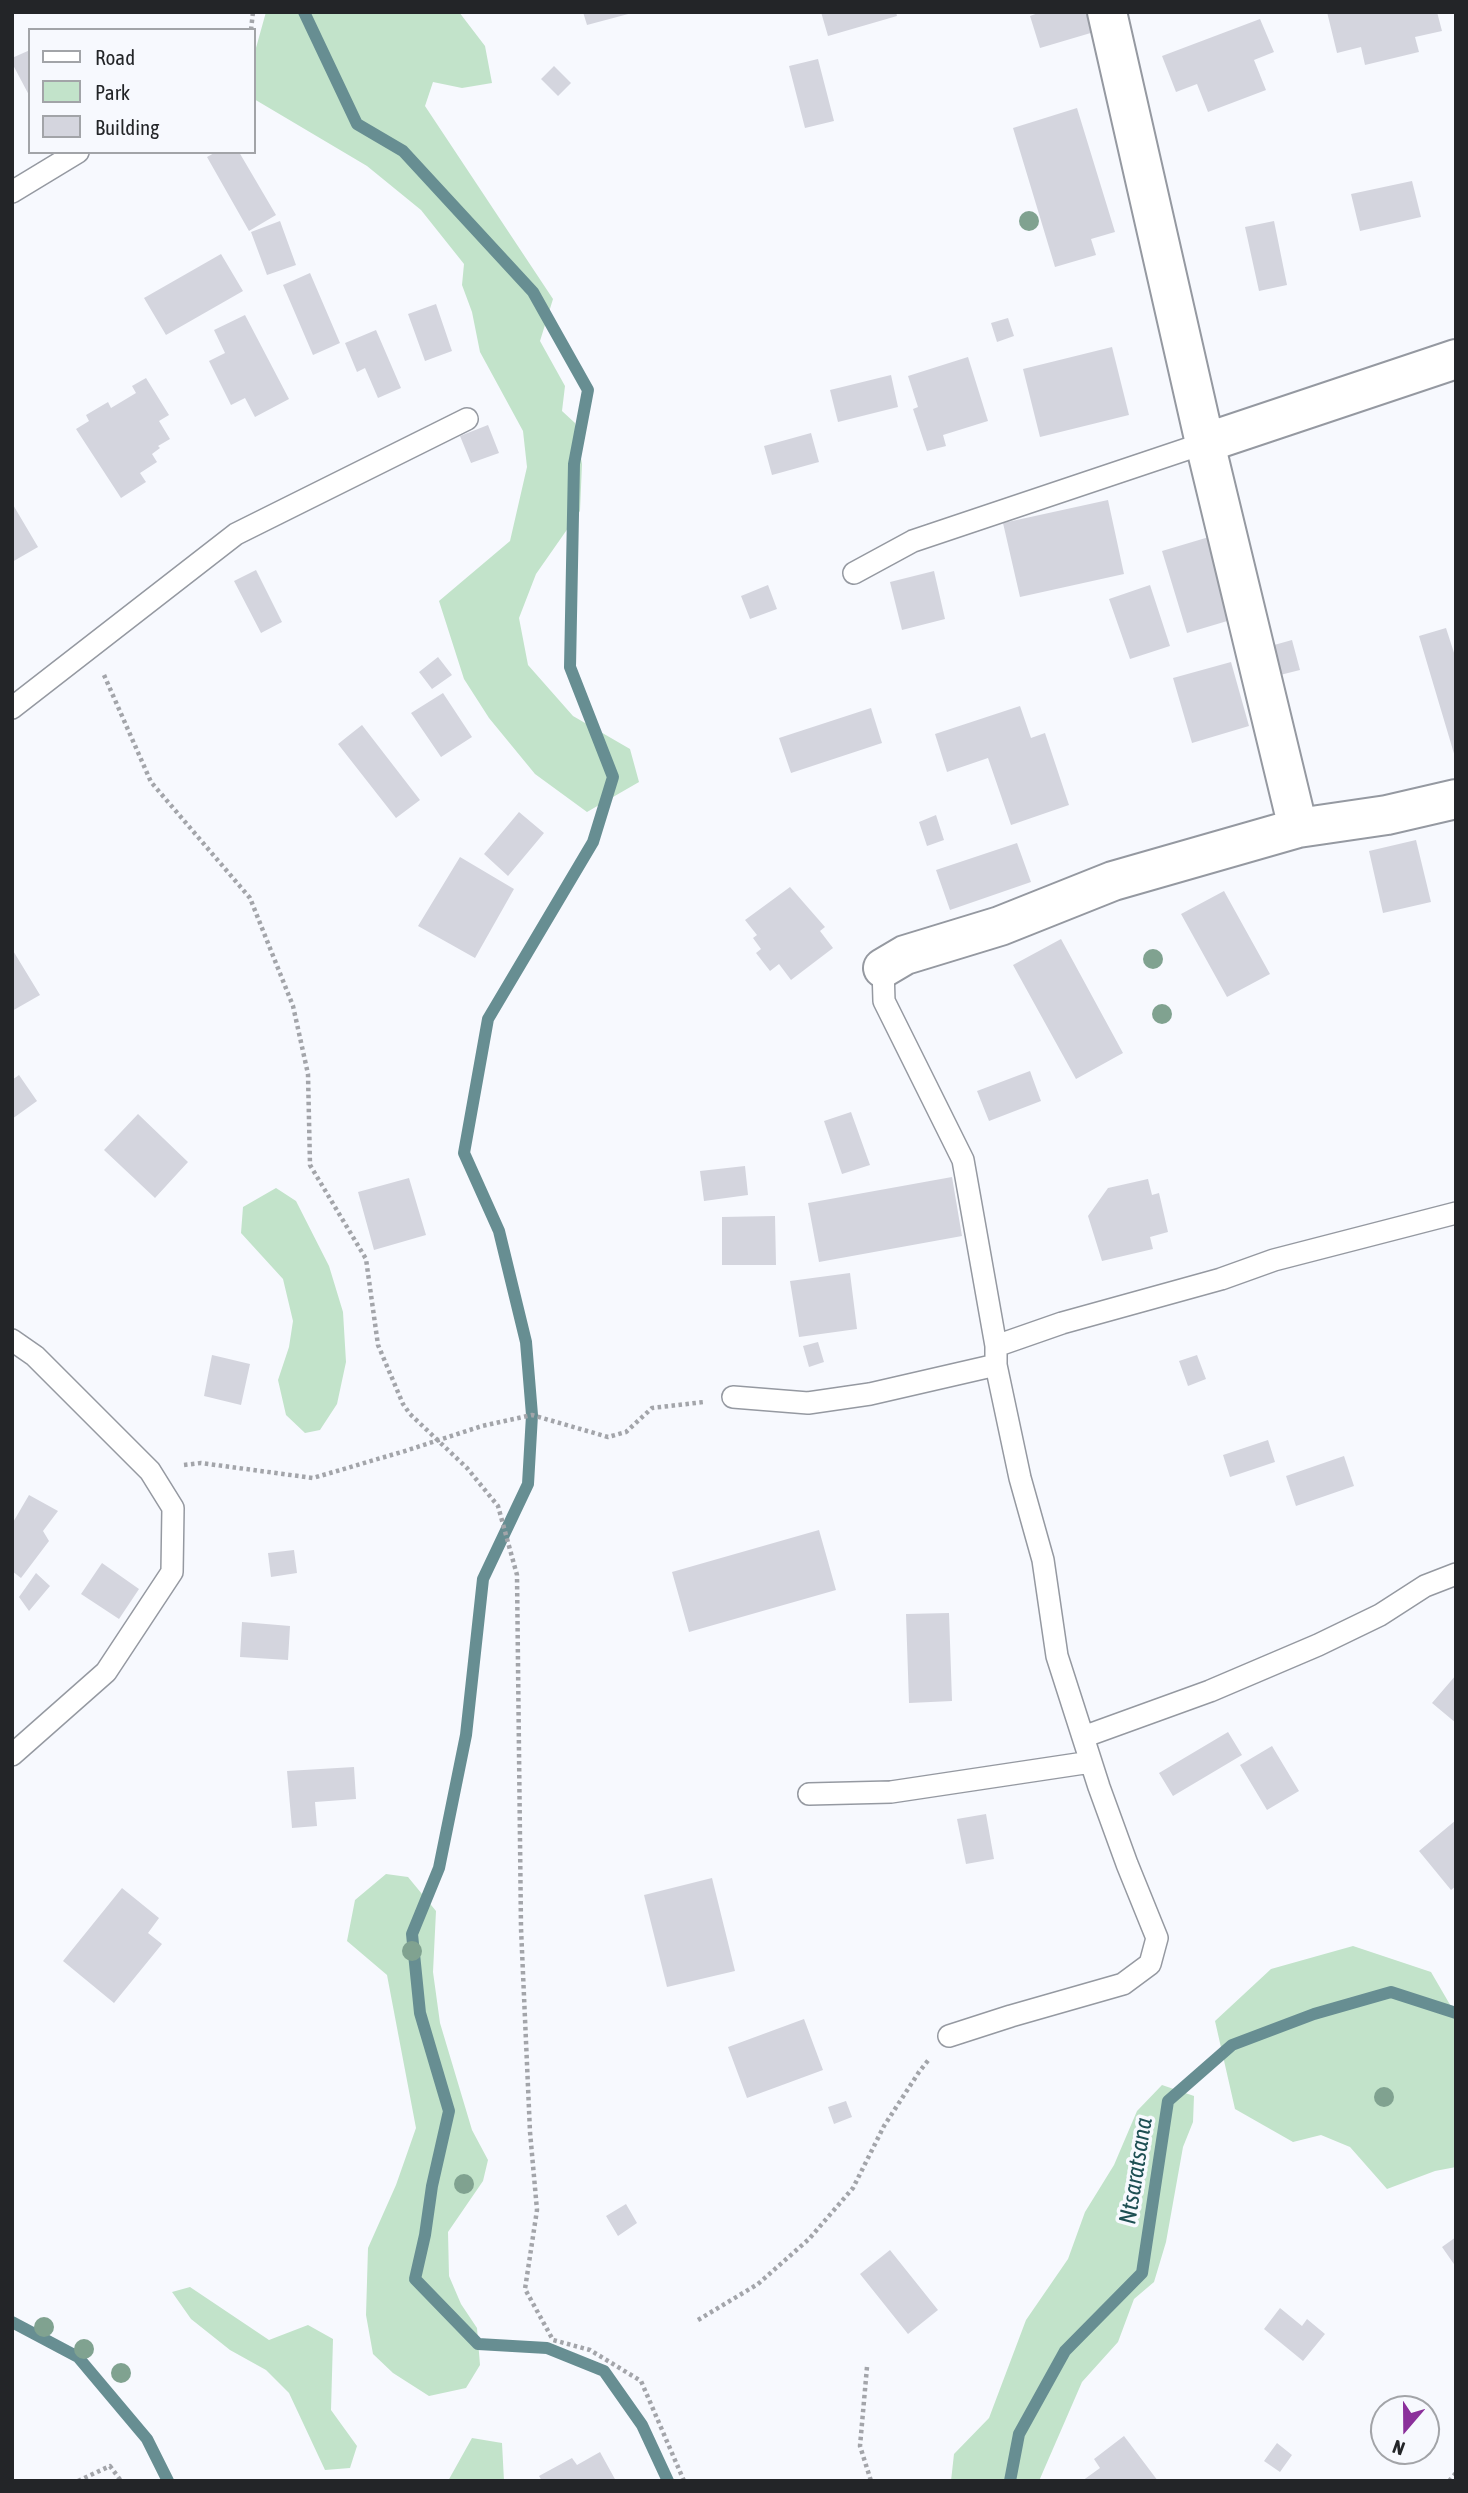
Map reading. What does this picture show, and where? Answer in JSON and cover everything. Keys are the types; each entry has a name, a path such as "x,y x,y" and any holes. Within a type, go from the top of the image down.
{"street":[{"path":"1107,12 1205,443 1298,828"},
{"path":"1205,443 1456,359"},
{"path":"883,968 905,955 1000,926 1113,881 1298,828 1387,815 1456,799"}],"lane":[{"path":"12,192 75,154"},
{"path":"12,708 236,534 467,419"},
{"path":"854,573 913,541 1205,443"},
{"path":"883,968 884,1001 962,1160 1020,1478 1043,1560 1057,1656 1127,1864 1157,1938 1150,1964 1123,1984 948,2036"},
{"path":"733,1397 808,1403 870,1394 996,1356 1062,1323 1221,1279 1274,1261 1456,1213"},
{"path":"12,1340 35,1356 150,1471 173,1508 172,1572 106,1672 12,1755"},
{"path":"1083,1737 1210,1691 1318,1644 1380,1615 1425,1586 1456,1574"},
{"path":"809,1794 891,1792 1091,1762"}],"path":[{"path":"91,645 150,782 250,898 293,1006 308,1074 310,1166 366,1259 377,1345 403,1404 410,1414 467,1468 498,1506 517,1575 520,1928 530,2132 537,2210 525,2289 553,2340 590,2350 641,2381 684,2481"},
{"path":"150,1471 201,1462 313,1478 482,1426 532,1415 608,1437 626,1432 652,1408 733,1397"},
{"path":"698,2320 758,2284 809,2239 853,2188 884,2126 919,2072 948,2036"},
{"path":"867,2367 860,2446 871,2481"},
{"path":"78,2481 110,2466 121,2481"},
{"path":"1449,2481 1456,2473"}],"green space":[{"path":"266,12 459,12 485,46 492,83 462,88 433,82 425,106 553,299 540,341 565,386 562,411 575,423 582,464 580,511 536,574 519,618 528,665 573,716 630,749 639,782 587,812 535,774 489,718 464,679 439,601 510,541 527,467 523,431 480,352 472,312 462,285 464,264 421,210 367,166 256,100 256,48"},
{"path":"276,1188 296,1201 329,1266 343,1312 346,1362 337,1404 320,1430 305,1433 286,1415 278,1380 289,1347 293,1321 283,1279 241,1233 243,1207"},
{"path":"386,1874 408,1877 436,1911 433,1972 440,2023 472,2130 488,2160 483,2181 448,2232 449,2276 461,2304 477,2328 480,2365 466,2388 429,2396 393,2373 373,2354 366,2315 368,2248 396,2185 416,2128 387,1975 347,1941 355,1900"},
{"path":"1353,1946 1431,1972 1456,2015 1456,2167 1435,2171 1387,2189 1350,2147 1321,2135 1293,2142 1235,2109 1215,2021 1271,1969"},
{"path":"1162,2085 1194,2096 1193,2122 1183,2147 1166,2242 1154,2282 1134,2299 1118,2342 1082,2382 1039,2481 951,2481 954,2454 989,2418 1026,2320 1068,2259 1085,2212 1114,2165 1137,2111"},
{"path":"190,2287 269,2340 308,2325 333,2339 331,2410 357,2446 350,2468 325,2470 289,2393 266,2370 230,2350 191,2319 172,2292"},
{"path":"472,2438 502,2443 504,2481 448,2481"}],"building":[{"path":"583,12 632,12 632,13 587,25"},
{"path":"821,12 896,12 897,16 828,36"},
{"path":"1041,12 1087,12 1094,32 1040,48 1030,16"},
{"path":"1327,12 1437,12 1442,31 1415,37 1419,52 1365,65 1361,47 1337,53"},
{"path":"1260,19 1274,52 1254,60 1266,90 1208,112 1197,84 1176,92 1162,56"},
{"path":"28,51 28,93 12,63 12,58"},
{"path":"818,59 834,121 805,128 789,66"},
{"path":"554,66 571,83 558,96 541,79"},
{"path":"1077,108 1115,232 1091,239 1096,255 1055,267 1013,128"},
{"path":"212,154 240,154 276,215 249,231 207,157"},
{"path":"1412,181 1421,217 1360,231 1351,194"},
{"path":"280,221 296,265 267,275 251,232"},
{"path":"1274,221 1287,285 1259,291 1245,227"},
{"path":"221,254 243,291 166,335 144,298"},
{"path":"310,273 340,343 313,355 283,285"},
{"path":"436,304 452,351 425,361 408,314"},
{"path":"245,315 289,399 255,417 245,398 231,405 209,361 225,353 214,330"},
{"path":"1008,318 1014,336 997,342 991,323"},
{"path":"376,330 401,388 378,398 365,368 357,372 345,343"},
{"path":"1112,347 1129,415 1040,437 1023,369"},
{"path":"968,357 988,421 943,435 946,446 927,451 913,409 918,407 908,376"},
{"path":"891,375 898,407 838,422 830,390"},
{"path":"146,378 169,415 159,421 170,439 158,446 160,448 152,454 157,462 140,473 146,482 121,498 76,429 89,421 86,415 108,402 111,408 136,393 132,386"},
{"path":"488,425 499,453 471,463 460,436"},
{"path":"811,433 819,462 772,475 764,446"},
{"path":"1108,500 1124,574 1020,597 1003,523"},
{"path":"12,503 38,547 12,562"},
{"path":"1209,537 1234,619 1187,633 1162,551"},
{"path":"256,570 282,622 261,633 234,581"},
{"path":"934,571 945,619 902,630 890,582"},
{"path":"768,585 777,609 750,619 741,596"},
{"path":"1150,585 1170,646 1130,659 1109,599"},
{"path":"1446,628 1456,659 1455,757 1419,636"},
{"path":"1292,640 1300,670 1276,676 1267,647"},
{"path":"438,657 452,675 432,689 419,672"},
{"path":"1231,662 1249,726 1192,743 1173,678"},
{"path":"443,693 472,737 441,757 411,713"},
{"path":"1020,706 1031,738 1045,733 1069,805 1011,825 988,758 947,772 935,734"},
{"path":"871,708 882,743 791,773 779,738"},
{"path":"362,725 420,800 396,818 338,744"},
{"path":"519,812 544,833 508,876 484,854"},
{"path":"936,815 944,840 927,846 919,822"},
{"path":"1416,840 1431,902 1383,913 1369,851"},
{"path":"1017,843 1031,882 950,910 936,870"},
{"path":"460,857 514,889 475,958 418,926"},
{"path":"790,887 825,927 820,931 833,948 791,980 779,964 770,971 756,953 761,949 753,938 757,935 745,920"},
{"path":"1224,891 1270,974 1227,997 1181,914"},
{"path":"1061,939 1123,1053 1076,1079 1013,965"},
{"path":"12,949 40,995 12,1011"},
{"path":"1030,1071 1041,1101 989,1121 977,1091"},
{"path":"19,1075 37,1101 12,1119 12,1080"},
{"path":"851,1112 870,1165 842,1174 824,1121"},
{"path":"138,1114 188,1162 155,1198 104,1150"},
{"path":"745,1166 748,1195 704,1201 700,1171"},
{"path":"952,1177 962,1236 819,1262 808,1203"},
{"path":"409,1178 426,1235 374,1250 358,1192"},
{"path":"1148,1179 1152,1195 1159,1193 1168,1232 1150,1237 1153,1249 1102,1261 1088,1216 1108,1188"},
{"path":"775,1216 776,1265 722,1265 722,1217"},
{"path":"850,1273 857,1329 799,1337 790,1281"},
{"path":"818,1342 824,1362 809,1367 803,1346"},
{"path":"212,1355 250,1364 241,1405 204,1396"},
{"path":"1197,1355 1206,1379 1188,1386 1179,1361"},
{"path":"1268,1440 1275,1462 1230,1477 1223,1455"},
{"path":"1344,1456 1354,1486 1296,1506 1286,1476"},
{"path":"29,1495 58,1511 43,1531 49,1541 21,1578 12,1571 12,1524"},
{"path":"819,1530 836,1590 689,1632 672,1572"},
{"path":"294,1550 297,1573 271,1577 268,1553"},
{"path":"102,1563 139,1589 119,1619 81,1594"},
{"path":"36,1573 50,1586 29,1611 19,1597"},
{"path":"949,1613 952,1701 909,1703 906,1614"},
{"path":"242,1622 290,1626 288,1660 240,1657"},
{"path":"1456,1675 1456,1723 1432,1703"},
{"path":"1228,1732 1242,1755 1173,1796 1159,1773"},
{"path":"1272,1746 1299,1791 1267,1810 1240,1765"},
{"path":"354,1767 356,1799 315,1802 317,1826 292,1828 287,1771"},
{"path":"986,1814 994,1859 966,1864 957,1819"},
{"path":"1456,1820 1456,1886 1451,1890 1419,1851"},
{"path":"712,1878 735,1971 667,1987 644,1895"},
{"path":"122,1888 159,1918 148,1933 162,1944 114,2003 63,1961"},
{"path":"804,2019 823,2070 747,2098 728,2047"},
{"path":"846,2101 852,2117 834,2124 828,2107"},
{"path":"626,2204 637,2223 618,2236 606,2216"},
{"path":"1456,2237 1456,2267 1442,2247"},
{"path":"890,2250 938,2310 908,2334 860,2274"},
{"path":"1280,2308 1302,2326 1307,2319 1325,2334 1303,2361 1264,2329"},
{"path":"1124,2436 1158,2481 1082,2481 1100,2468 1094,2459"},
{"path":"1277,2443 1292,2455 1280,2472 1264,2461"},
{"path":"600,2452 616,2481 542,2481 539,2476 572,2458 577,2465"}],"waterway":[{"path":"304,12 357,124 403,151 533,292 588,390 574,464 570,667 613,777 593,842 488,1019 464,1153 499,1231 526,1342 532,1415 528,1484 483,1579 466,1735 439,1868 412,1934 420,2013 449,2111 415,2279 478,2344 547,2348 604,2371 642,2425 668,2481"},
{"name":"Ntsaratsana","path":"1010,2481 1019,2434 1065,2351 1142,2273 1168,2101 1232,2045 1314,2014 1391,1992 1456,2013"},
{"path":"12,2322 78,2357 147,2439 168,2481"}]}
